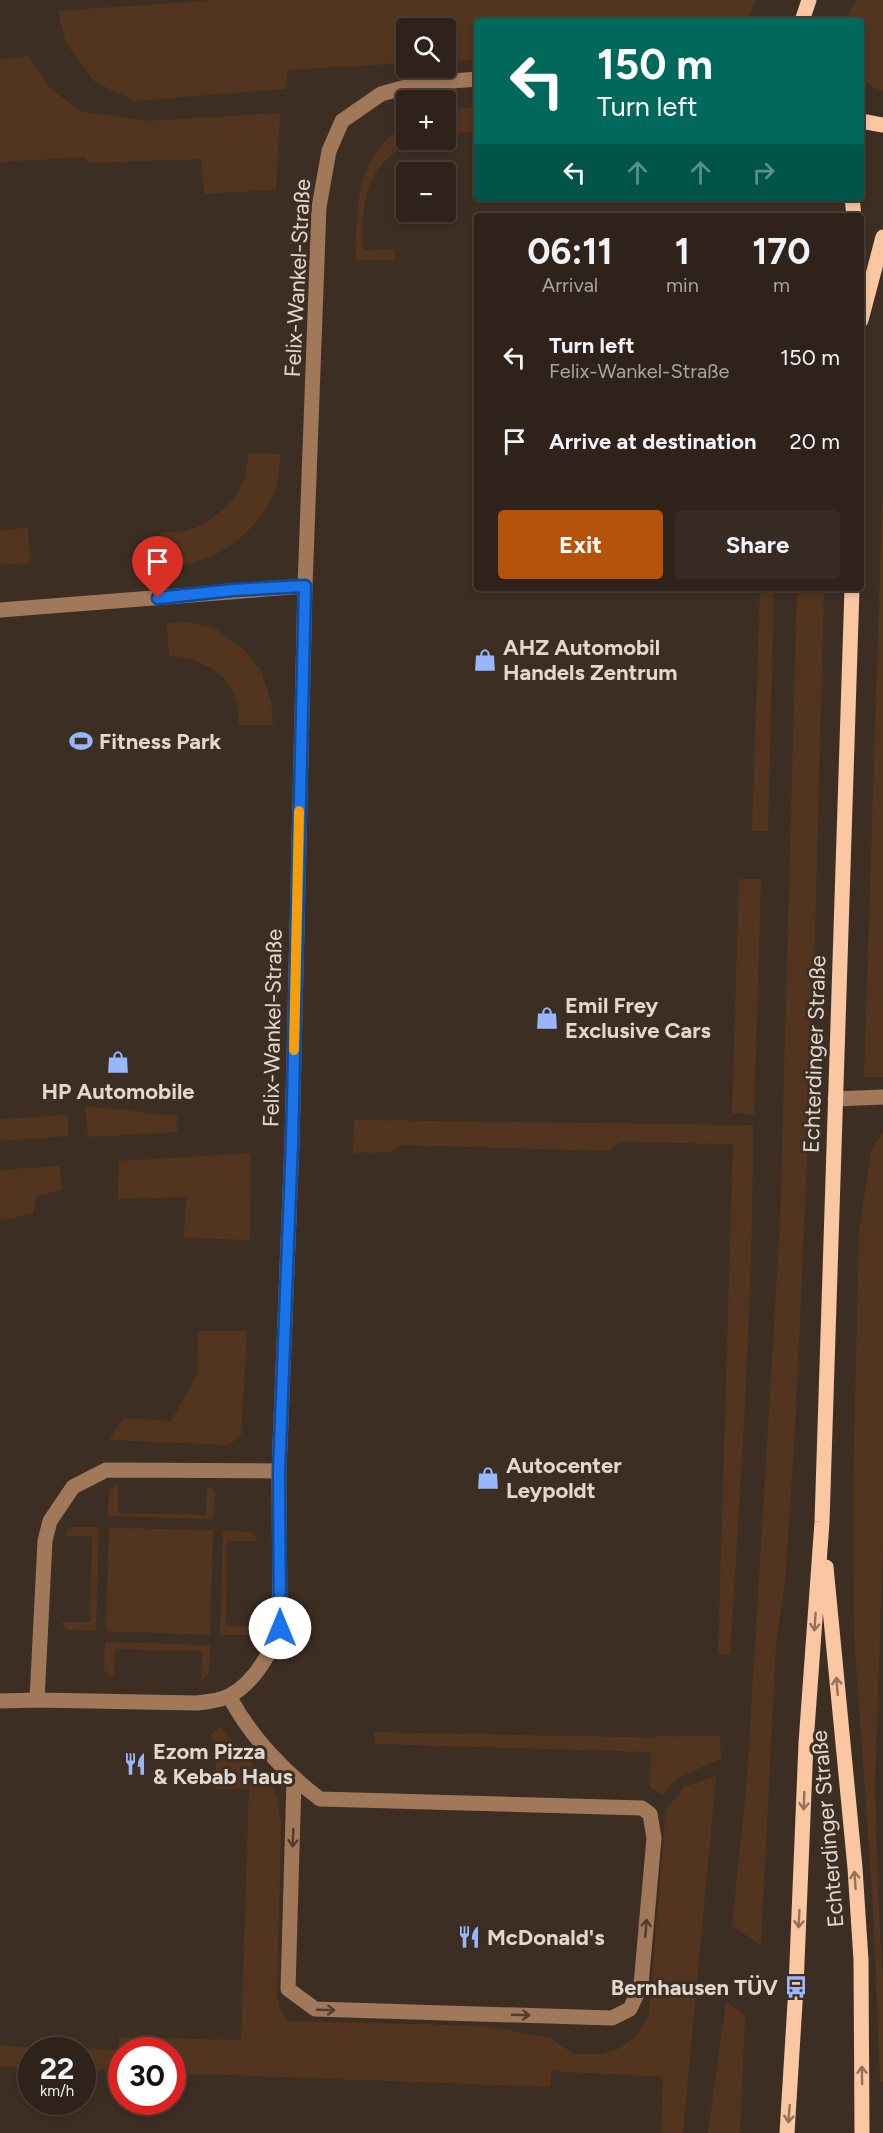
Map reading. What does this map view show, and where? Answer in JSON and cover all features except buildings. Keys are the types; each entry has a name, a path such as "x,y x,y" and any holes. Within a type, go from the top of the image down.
{"main road":[{"path":"803,18 809,0"},
{"path":"864,122 883,125"},
{"path":"864,309 883,237"},
{"name":"Echterdinger Straße","path":"787,2133 796,1987 806,1743 822,1522 852,591"},
{"name":"Echterdinger Straße","path":"822,1522 855,1868 861,1960 862,2133"}],"street":[{"name":"Felix-Wankel-Straße","path":"0,1701 196,1703 213,1701 229,1696 255,1675 275,1642 280,1628 279,1471 292,1142 305,586 319,207 329,151 342,121 381,94 416,84 474,79"},
{"path":"0,610 305,586"},
{"path":"835,1099 883,1097"},
{"path":"36,1700 45,1541 50,1521 73,1487 106,1470 279,1471"},
{"path":"229,1696 241,1719 294,1780 320,1799 642,1808 651,1814 654,1838 641,1985 630,2009 612,2018 315,2009 288,1989 294,1780"}],"shaded area":[{"path":"216,0 757,0 748,18 474,18 474,60 456,61 456,18 396,18 396,64 288,70 285,89 135,101 95,82 66,43 58,11"},
{"path":"858,0 883,0 883,91 864,80 864,18 847,18"},
{"path":"28,56 50,88 82,112 150,121 280,113 276,190 204,194 201,159 88,163 86,157 0,162 0,59"},
{"path":"474,107 474,131 456,134 456,109"},
{"path":"396,133 398,150 385,161 370,183 364,208 363,250 395,249 395,260 356,260 357,221 362,184 376,152"},
{"path":"249,453 281,454 275,490 252,527 217,554 180,565 162,565 160,533 187,531 205,523 229,505 244,481"},
{"path":"883,478 883,1077 864,1077"},
{"path":"28,528 30,563 0,565 0,530"},
{"path":"760,591 774,591 768,831 752,831"},
{"path":"797,591 824,591 812,1051 795,1429 785,1583 776,1643 761,1945 732,1926 747,1779 780,1225"},
{"path":"186,622 214,628 244,650 261,670 271,702 273,725 239,725 234,696 220,675 210,667 198,662 169,656 167,623"},
{"path":"739,879 761,879 754,1114 732,1113"},
{"path":"85,1106 177,1116 177,1132 88,1137"},
{"path":"67,1115 69,1136 0,1141 0,1119"},
{"path":"354,1120 753,1125 749,1324 730,1655 718,1654 733,1144 619,1142 608,1151 402,1145 390,1152 353,1153"},
{"path":"883,1132 883,1543 875,1785 883,1979 883,2082 880,2082 873,1905 854,1633 853,1493 859,1232 871,1150"},
{"path":"251,1153 250,1240 184,1238 186,1197 118,1199 119,1161"},
{"path":"59,1166 62,1190 36,1196 33,1214 0,1220 0,1170"},
{"path":"198,1331 247,1331 241,1435 229,1445 109,1440 123,1418 171,1421 197,1375"},
{"path":"118,1484 118,1513 206,1515 207,1486 215,1492 213,1519 108,1516 109,1489"},
{"path":"69,1527 99,1527 96,1631 66,1630 62,1622 90,1622 92,1537 65,1536"},
{"path":"109,1528 213,1530 210,1635 106,1631"},
{"path":"223,1531 252,1532 257,1541 227,1541 226,1625 254,1627 249,1635 220,1635"},
{"path":"105,1642 210,1645 209,1674 201,1680 202,1651 115,1649 114,1678 104,1670"},
{"path":"220,1727 271,1785 277,1799 281,1822 277,1994 280,2009 288,2021 486,2026 550,2038 574,2054 600,2054 618,2049 636,2037 649,2014 666,1810 684,1787 716,1776 683,2133 661,2133 663,2077 551,2071 550,2087 186,2073 186,2039 241,2040 249,1788 216,1789 216,1745 210,1735"},
{"path":"374,1732 620,1737 720,1736 721,1758 677,1779 662,1795 650,1787 651,1752 375,1744"},
{"path":"726,2001 745,2016 740,2133 708,2133"},
{"path":"0,2046 18,2047 18,2067 0,2066"},
{"path":"96,2049 108,2050 108,2070 96,2070"}],"slow traffic":[{"path":"294,1050 299,811"}],"place":[{"name":"AHZ Automobil Handels Zentrum","path":"485,660"},
{"name":"Fitness Park","path":"81,741"},
{"name":"Emil Frey Exclusive Cars","path":"547,1018"},
{"name":"HP Automobile","path":"118,1062"},
{"name":"Autocenter Leypoldt","path":"488,1478"},
{"name":"Ezom Pizza & Kebab Haus","path":"135,1764"},
{"name":"McDonald's","path":"469,1937"},
{"name":"Bernhausen TÜV","path":"796,1987"}],"route":[{"path":"158,598 233,590 305,586 291,1191 279,1471 280,1628"}]}
